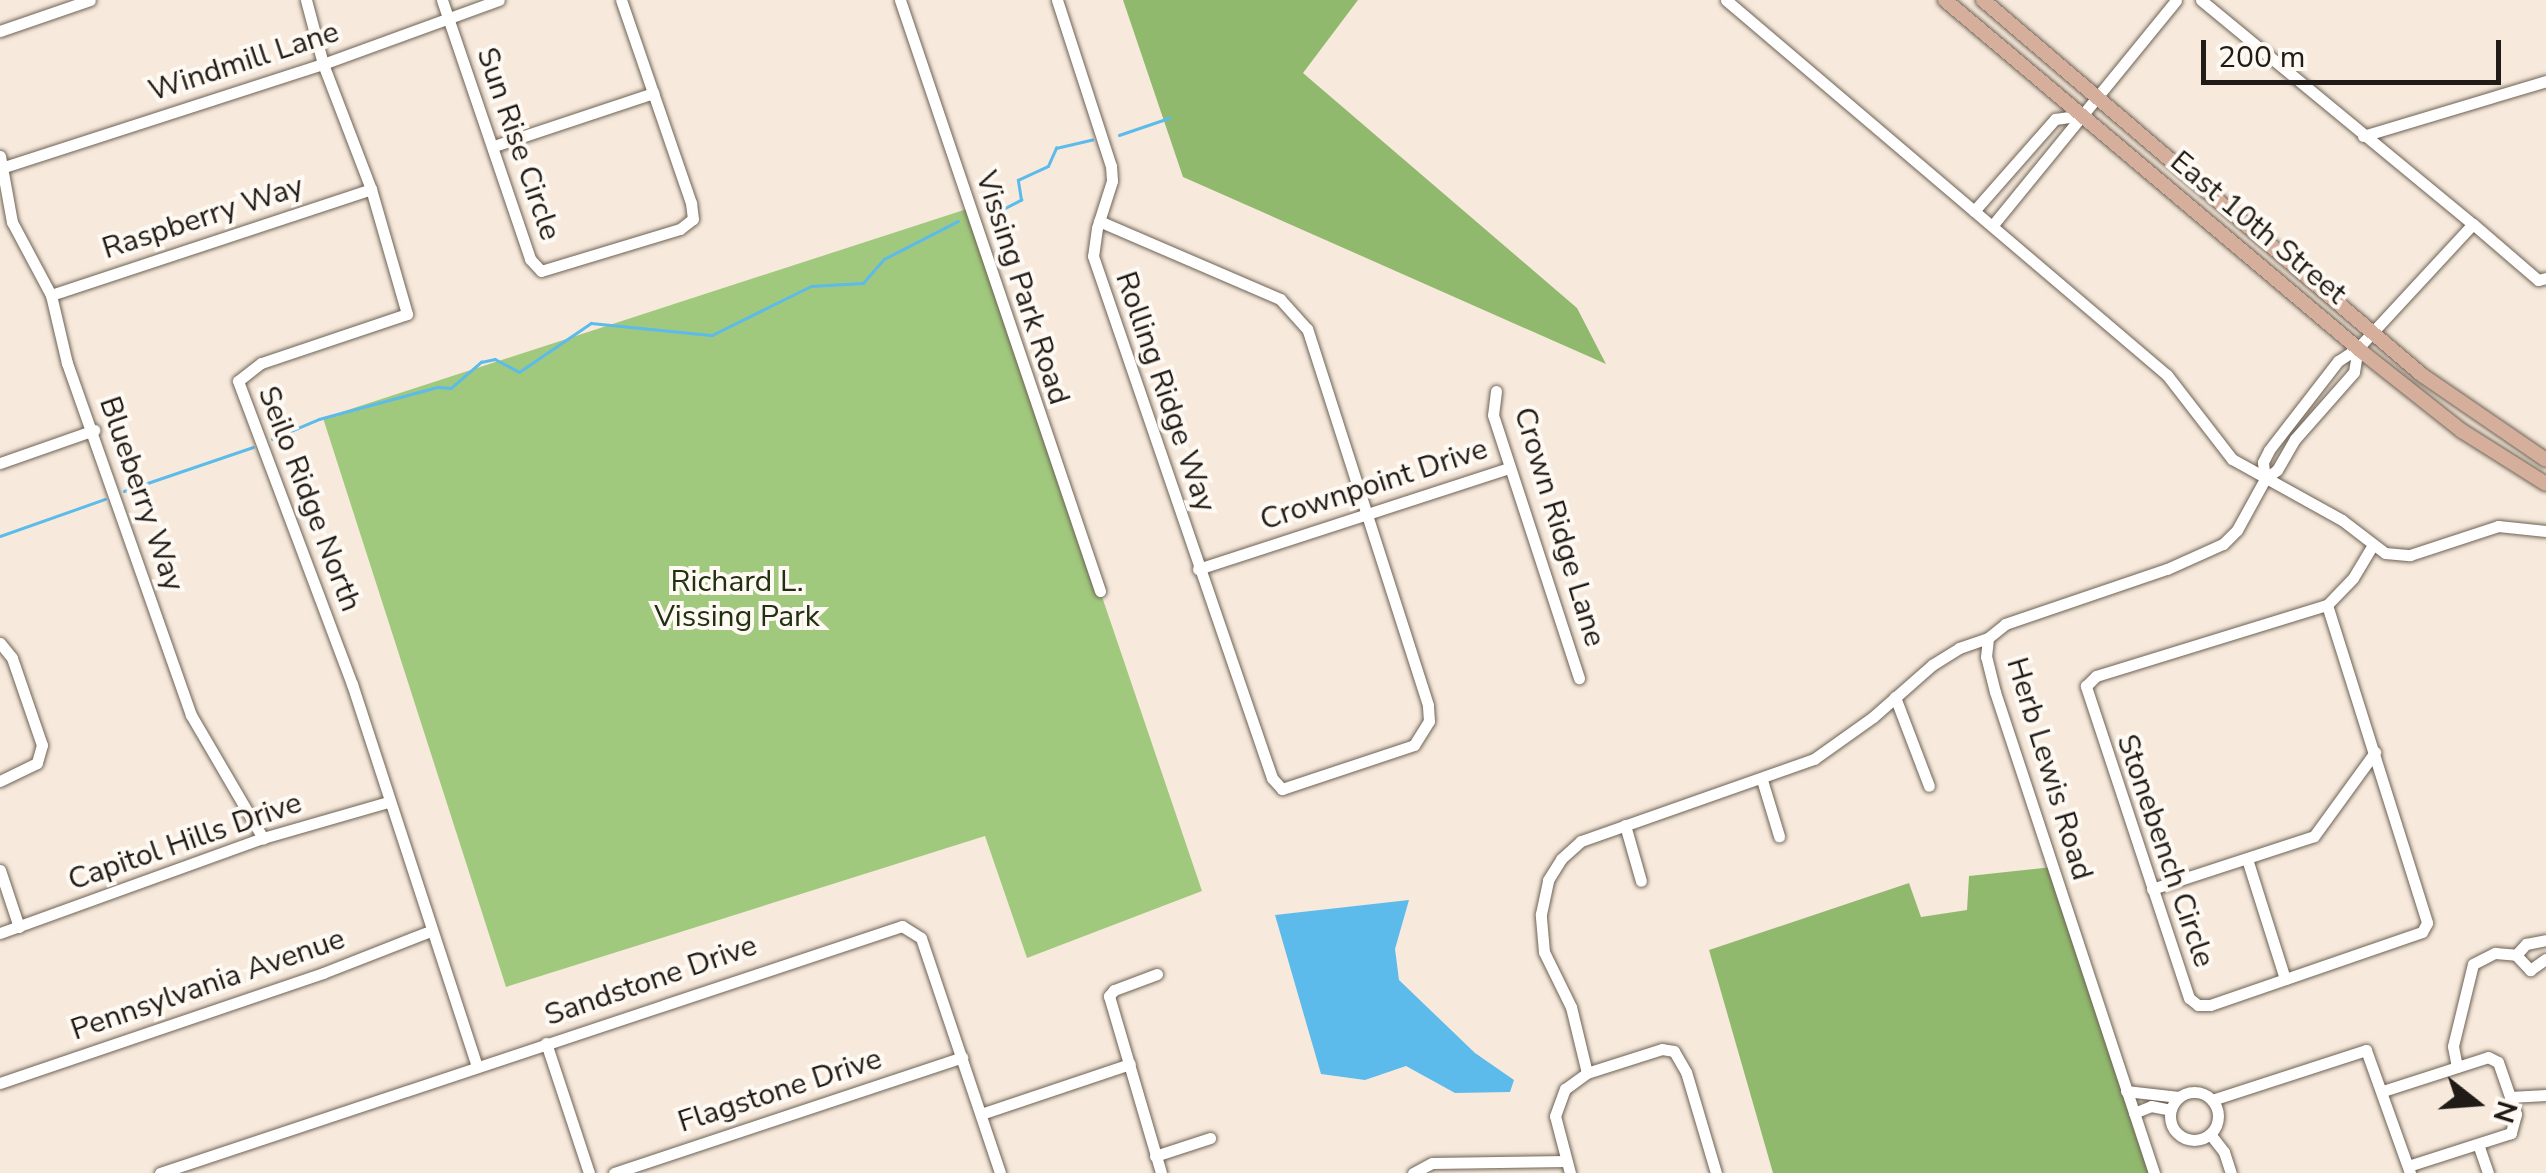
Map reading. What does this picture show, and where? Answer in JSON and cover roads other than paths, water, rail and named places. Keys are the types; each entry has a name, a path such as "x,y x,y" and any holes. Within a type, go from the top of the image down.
{"main road":[{"name":"East 10th Street","path":"1945,0 2358,348 2462,430 2546,484"},
{"name":"East 10th Street","path":"1983,0 2464,408 2546,460"}],"street":[{"path":"0,31 90,0"},
{"name":"Seilo Ridge North","path":"306,0 323,64 371,189 406,314 261,364 238,380 352,684 477,1066"},
{"name":"Sun Rise Circle","path":"442,0 530,259 542,271 680,229 693,219 692,203 621,0"},
{"name":"Windmill Lane","path":"2,162 323,64 499,0"},
{"name":"Vissing Park Road","path":"900,0 1100,591"},
{"name":"Rolling Ridge Way","path":"1057,0 1111,166 1112,180 1093,256 1272,778 1282,789 1397,754 1422,736 1429,722 1428,705 1365,514"},
{"path":"1726,0 2167,376 2232,458 2342,520 2385,553 2410,555 2498,526 2546,531"},
{"path":"1992,226 2176,0"},
{"path":"2201,0 2538,280 2546,278"},
{"path":"2363,136 2546,81"},
{"path":"494,146 654,93"},
{"path":"1974,211 2055,119 2082,115"},
{"name":"Blueberry Way","path":"2,162 6,224 51,295 67,363 94,430 191,715 263,838"},
{"name":"Raspberry Way","path":"51,295 371,189"},
{"path":"1099,221 1280,299 1307,329 1365,514"},
{"name":"Herb Lewis Road","path":"2265,479 2263,462 2288,422 2338,360 2358,348 2473,224"},
{"name":"Herb Lewis Road","path":"2154,1173 1995,692 1986,657 1988,638 2005,624 2167,570 2223,544 2237,530 2265,479 2354,372 2358,348"},
{"name":"Crown Ridge Lane","path":"1496,390 1494,415 1509,468 1579,678"},
{"path":"0,463 94,430"},
{"name":"Crownpoint Drive","path":"1198,569 1509,468"},
{"path":"2327,605 2353,578 2372,546"},
{"name":"Stonebench Circle","path":"2327,605 2375,752 2427,923 2422,932 2210,1005 2193,1003 2086,686 2096,676 2327,605"},
{"path":"1587,1073 1571,1007 1544,952 1541,914 1548,880 1561,859 1582,841 1762,780 1814,758 1932,664 1988,638"},
{"path":"0,643 12,658 42,745 38,763 0,781"},
{"path":"1895,697 1928,786"},
{"path":"2152,889 2314,836 2375,752"},
{"path":"1762,780 1779,836"},
{"name":"Capitol Hills Drive","path":"0,933 263,838 388,802"},
{"path":"1625,825 1641,881"},
{"path":"2247,859 2286,979"},
{"path":"0,870 20,927"},
{"name":"Sandstone Drive","path":"160,1173 902,926 921,938 1000,1173"},
{"name":"Pennsylvania Avenue","path":"0,1083 323,973 430,930"},
{"path":"2516,955 2526,944 2546,940"},
{"path":"2457,1067 2453,1046 2468,974 2487,955 2516,955 2530,970 2546,959"},
{"path":"1158,974 1114,990 1109,996 1161,1173"},
{"path":"546,1043 590,1173"},
{"path":"1412,1173 1432,1163 1568,1167 1555,1116 1565,1089 1587,1073 1662,1048 1674,1051 1686,1072 1716,1173"},
{"path":"2212,1100 2366,1050 2409,1170 2516,1128 2510,1097 2493,1058 2383,1091"},
{"name":"Flagstone Drive","path":"614,1173 962,1057"},
{"path":"981,1114 1130,1064"},
{"path":"2126,1091 2179,1097 2198,1092 2212,1100 2218,1120 2210,1134 2196,1140 2180,1136 2171,1123 2171,1110 2179,1097"},
{"path":"2510,1097 2546,1095"},
{"path":"2134,1114 2151,1106 2171,1110"},
{"path":"2210,1134 2224,1152 2230,1173"},
{"path":"1156,1156 1210,1138"},
{"path":"2478,1144 2488,1173"}],"water":[{"path":"1409,900 1395,949 1399,980 1475,1053 1514,1080 1510,1092 1455,1093 1406,1066 1365,1080 1321,1074 1275,915"}],"waterway":[{"path":"1119,135 1169,118"},
{"path":"999,211 1021,200 1018,180 1048,166 1056,148 1092,140"},
{"path":"272,439 319,419 438,387 451,388 481,362 495,359 519,372 591,323 712,335 811,286 863,283 884,259 958,221"},
{"path":"124,491 253,447"},
{"path":"0,536 105,499"}],"park label":[{"name":"Richard L. Vissing Park","path":"737,599"}]}
